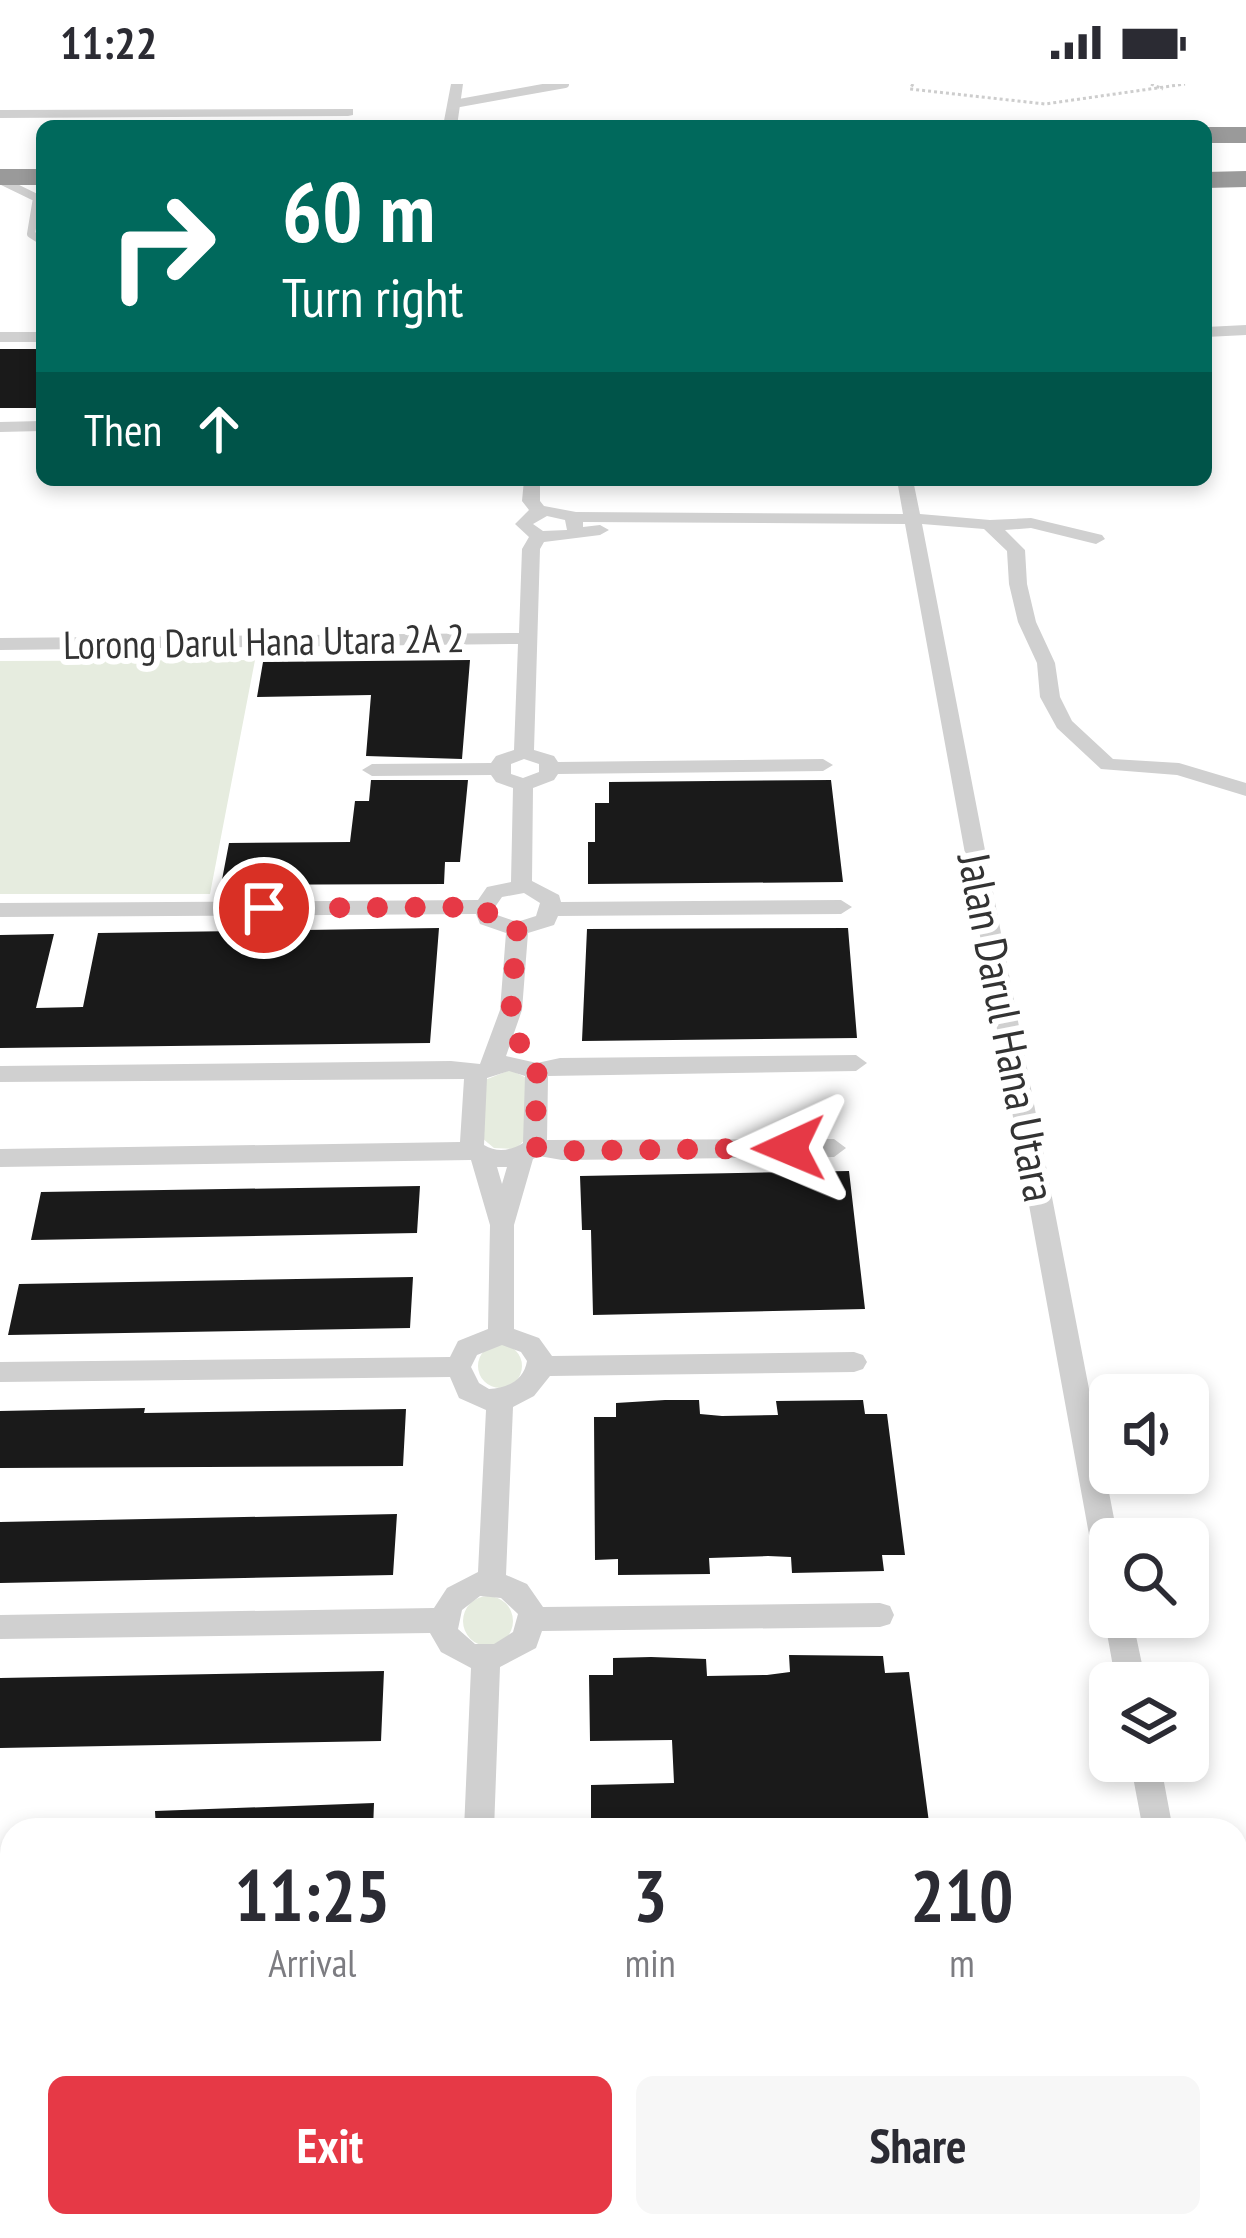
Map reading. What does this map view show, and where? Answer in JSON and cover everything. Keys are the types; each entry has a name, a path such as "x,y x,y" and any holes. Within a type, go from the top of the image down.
{"highway":[{"path":"1212,135 1246,135"},
{"path":"0,158 36,158"},
{"path":"0,178 36,191"},
{"path":"1212,180 1246,179"}],"street":[{"path":"451,120 457,84"},
{"path":"0,114 348,112"},
{"path":"1212,332 1246,330"},
{"path":"0,338 36,337"},
{"path":"0,427 36,426"},
{"path":"532,486 531,501 539,512"},
{"name":"Jalan Darul Hana Utara","path":"906,486 1100,1518"},
{"path":"573,523 560,536 539,536 524,524 539,512 560,511 573,523 1031,523 1096,538"},
{"path":"990,526 1016,550 1027,622 1046,663 1050,697 1064,724 1108,765 1179,770 1246,790"},
{"path":"524,753 531,548 539,536"},
{"name":"Lorong Darul Hana Utara 2A 2","path":"0,644 528,638"},
{"path":"498,769 503,760 524,753 541,756 551,768"},
{"path":"551,768 824,765"},
{"path":"498,769 503,778 523,784 542,780 551,768"},
{"path":"372,770 498,769"},
{"path":"520,886 523,784"},
{"path":"484,907 495,892 520,886 545,893 552,909"},
{"path":"0,910 484,907"},
{"path":"484,907 495,924 517,929 538,925 552,909 841,907"},
{"path":"502,1226 477,1153 484,1069 511,1010 517,929"},
{"path":"501,1335 502,1226 528,1152 531,1068 511,1010"},
{"path":"0,1074 856,1063"},
{"path":"0,1158 834,1148"},
{"path":"501,1335 528,1343 540,1366 526,1391 500,1400 465,1387 458,1367 460,1357 477,1340 501,1335"},
{"path":"540,1366 854,1362"},
{"path":"0,1372 458,1367"},
{"path":"492,1583 500,1400"},
{"path":"492,1583 518,1592 532,1619 526,1639 515,1649 485,1659 460,1652 444,1632 443,1620 454,1597 478,1584 492,1583"},
{"path":"532,1619 880,1615"},
{"path":"0,1627 443,1620"},
{"path":"479,1818 485,1659"},
{"path":"1149,1782 1156,1818"}],"lane":[{"path":"501,84 501,99"},
{"path":"454,104 566,84"}],"path":[{"path":"913,84 910,89 1045,104 1185,84"},
{"path":"1151,84 1174,89"}],"shaded area":[{"path":"255,660 210,894 0,894 0,661"},
{"path":"510,1070 529,1079 527,1138 515,1149 494,1148 482,1138 485,1080"},
{"path":"500,1344 516,1350 522,1366 516,1382 500,1388 484,1382 478,1366 484,1350"},
{"path":"488,1596 506,1603 513,1621 506,1639 488,1646 470,1639 463,1621 470,1603"}],"building":[{"path":"0,349 36,349 36,408 0,408"},
{"path":"470,660 462,759 366,756 371,695 257,697 263,662"},
{"path":"371,780 468,780 460,862 445,862 444,884 221,885 229,843 350,842 355,801 369,801"},
{"path":"831,780 843,882 588,884 588,842 595,842 595,803 609,803 609,782"},
{"path":"439,928 430,1043 0,1048 0,935 54,934 36,1008 83,1007 98,933"},
{"path":"848,928 857,1038 582,1041 587,929"},
{"path":"849,1171 865,1309 593,1315 591,1230 582,1230 580,1176"},
{"path":"420,1186 417,1233 31,1240 41,1192"},
{"path":"413,1277 410,1328 8,1335 19,1284"},
{"path":"699,1400 700,1414 722,1416 778,1415 776,1401 863,1400 865,1414 887,1414 905,1555 882,1555 884,1571 792,1573 791,1557 768,1556 709,1558 710,1574 618,1575 618,1559 595,1560 594,1417 616,1417 616,1403"},
{"path":"145,1408 144,1413 406,1409 403,1466 0,1468 0,1411"},
{"path":"397,1514 393,1575 0,1583 0,1522"},
{"path":"789,1655 883,1656 885,1673 909,1672 928,1818 591,1818 591,1785 674,1783 672,1740 590,1741 589,1675 613,1675 613,1658 651,1657 706,1659 707,1676 790,1672"},
{"path":"384,1671 381,1741 0,1748 0,1678"},
{"path":"374,1803 373,1818 155,1818 155,1811"}],"route":[{"path":"264,908 484,907 495,924 517,929 511,1010 525,1064 537,1071 535,1147 562,1151 789,1148"}]}
